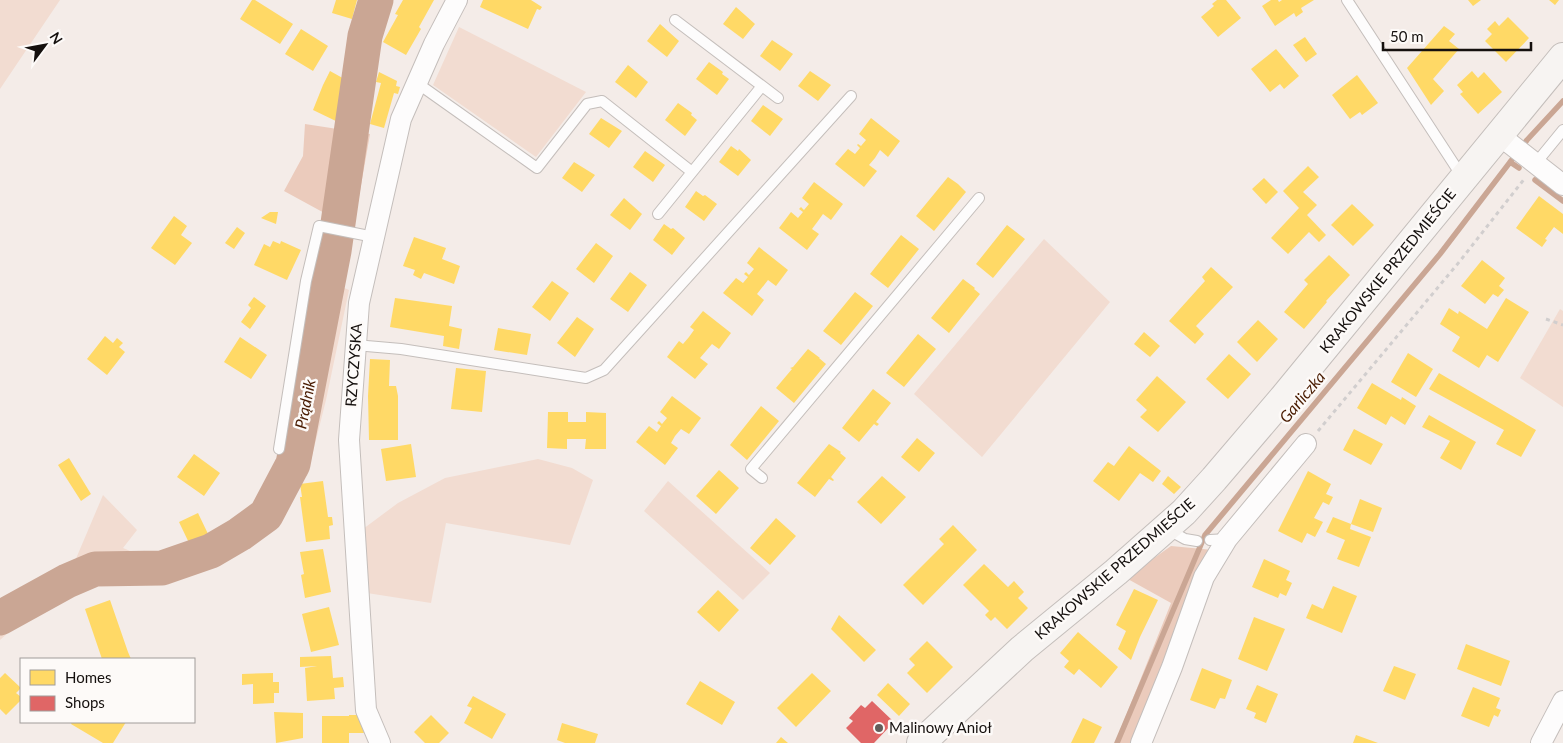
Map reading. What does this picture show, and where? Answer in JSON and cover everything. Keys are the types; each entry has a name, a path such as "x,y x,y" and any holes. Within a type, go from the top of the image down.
{"main road":[{"name":"KRAKOWSKIE PRZEDMIEŚCIE","path":"920,743 1022,649 1116,572 1189,507 1247,442 1464,179 1519,151 1559,69"}],"street":[{"name":"RZYCZYSKA","path":"380,743 366,710 349,440 359,303 401,120 434,44 457,0"},
{"path":"1519,151 1563,185"},
{"path":"1140,743 1172,667 1218,539 1306,444"},
{"path":"1541,743 1563,701"}],"lane":[{"path":"1347,0 1464,179"},
{"path":"675,20 778,98"},
{"path":"417,83 537,168 587,104 602,101 692,172"},
{"path":"658,214 762,86"},
{"path":"355,345 401,349 586,378 604,370 851,96"},
{"path":"1519,151 1563,130"},
{"path":"762,478 751,468 979,198"},
{"path":"279,449 306,282 319,226 374,237"},
{"path":"1166,528 1185,540 1197,541"}],"path":[{"path":"1306,444 1460,261 1519,151"},
{"path":"1546,318 1563,325"}],"shaded area":[{"path":"0,0 60,0 0,89"},
{"path":"368,0 390,0 391,2 372,45 356,35"},
{"path":"459,27 586,92 536,157 433,85"},
{"path":"358,62 374,73 364,133 344,130"},
{"path":"305,124 370,134 354,225 328,215 284,191 303,156"},
{"path":"325,232 353,239 335,284 349,290 326,400 307,476 296,478 269,519 226,553 182,574 137,579 110,586 106,578 27,616 0,640 0,606 72,568 103,495 137,530 123,548 154,561 185,555 227,535 253,515 280,471 295,412"},
{"path":"1044,239 1110,302 982,457 914,394"},
{"path":"1560,309 1563,311 1563,407 1520,378"},
{"path":"538,459 572,468 593,480 570,545 446,523 431,603 367,593 363,529 398,503 445,478"},
{"path":"668,481 770,573 743,600 644,511"},
{"path":"1171,546 1213,550 1133,743 1115,743 1171,603 1126,578"}],"building: Homes":[{"path":"252,0 255,0 293,24 280,44 240,19"},
{"path":"336,0 357,0 352,19 332,13"},
{"path":"403,0 434,0 419,27 421,29 406,55 383,42 398,15 395,14"},
{"path":"483,0 531,0 542,7 540,10 537,9 528,29 480,7"},
{"path":"1217,0 1226,0 1241,18 1218,37 1201,17 1214,6 1212,4"},
{"path":"1271,0 1278,0 1279,2 1282,0 1314,0 1301,8 1303,12 1296,17 1294,13 1275,26 1262,6"},
{"path":"1468,0 1481,0 1473,6"},
{"path":"1549,0 1559,0 1555,5"},
{"path":"736,7 755,24 743,39 723,24"},
{"path":"1508,17 1529,38 1506,62 1485,41 1492,34 1487,29 1495,21 1499,26"},
{"path":"660,24 679,41 667,57 647,41"},
{"path":"1444,26 1455,34 1449,41 1459,49 1433,79 1444,91 1431,105 1407,68"},
{"path":"301,29 328,46 313,71 285,54"},
{"path":"1305,37 1317,54 1306,62 1293,45"},
{"path":"772,40 793,54 780,71 760,56"},
{"path":"1276,49 1299,76 1284,89 1280,84 1270,92 1251,69"},
{"path":"709,62 729,79 717,95 696,79"},
{"path":"628,65 648,82 636,98 615,82"},
{"path":"330,71 348,81 340,123 313,110"},
{"path":"810,71 831,85 818,101 798,86"},
{"path":"1472,71 1478,78 1484,72 1502,92 1478,114 1460,94 1463,92 1457,85"},
{"path":"379,72 397,81 396,86 400,87 398,94 394,93 384,128 370,124 381,83 376,82"},
{"path":"1357,75 1378,103 1362,115 1360,112 1350,119 1332,95"},
{"path":"678,103 692,113 691,115 697,120 685,136 665,120"},
{"path":"763,105 783,119 770,136 751,121"},
{"path":"601,118 622,131 609,148 589,134"},
{"path":"871,118 900,141 888,157 880,150 869,165 877,171 864,187 835,164 848,149 855,154 860,148 857,145 861,146 866,140 859,134"},
{"path":"731,146 738,151 739,149 751,160 738,176 719,162"},
{"path":"645,151 665,165 653,182 633,167"},
{"path":"574,162 595,175 582,192 562,178"},
{"path":"1308,166 1319,177 1303,192 1317,205 1307,215 1326,235 1319,242 1309,232 1288,254 1271,238 1299,208 1283,191"},
{"path":"948,177 966,192 934,231 916,216"},
{"path":"1264,178 1278,192 1266,204 1252,189"},
{"path":"814,182 843,204 831,220 823,214 812,229 819,234 807,250 779,228 791,212 798,218 803,212 799,209 801,207 804,210 809,204 802,198"},
{"path":"696,191 717,204 704,221 685,207"},
{"path":"1539,196 1563,214 1563,234 1554,227 1545,239 1547,240 1542,247 1516,228"},
{"path":"624,198 642,214 630,230 610,215"},
{"path":"1352,204 1374,225 1353,246 1331,225"},
{"path":"270,212 278,212 276,224 261,218"},
{"path":"174,216 187,226 181,235 192,243 175,265 151,248"},
{"path":"664,224 671,229 673,228 685,238 672,255 653,240"},
{"path":"1007,225 1025,239 993,278 976,264"},
{"path":"237,227 245,233 234,249 225,243"},
{"path":"901,235 919,249 888,288 870,274"},
{"path":"414,237 446,248 442,259 460,266 454,284 424,273 421,279 413,275 415,270 403,266"},
{"path":"273,241 280,244 281,241 301,250 287,280 254,265 264,244 270,247"},
{"path":"596,243 613,256 594,283 576,269"},
{"path":"759,247 788,270 776,286 768,280 757,294 764,300 752,316 723,293 736,278 743,283 748,277 744,274 746,272 749,275 754,269 747,263"},
{"path":"1329,255 1350,275 1304,329 1284,312 1308,284 1304,280"},
{"path":"1482,260 1505,278 1499,286 1504,290 1498,297 1493,294 1485,304 1461,286"},
{"path":"1211,267 1233,287 1196,326 1204,334 1195,344 1169,321 1205,281 1202,277"},
{"path":"630,272 647,285 628,312 610,299"},
{"path":"963,279 980,294 949,333 931,318"},
{"path":"552,281 569,293 550,321 532,307"},
{"path":"855,292 873,306 841,345 823,331"},
{"path":"254,297 266,306 250,329 241,322 251,308 248,305"},
{"path":"395,298 452,306 449,326 462,329 459,349 443,346 444,336 390,327"},
{"path":"1506,298 1529,312 1498,362 1487,355 1479,368 1452,351 1460,337 1440,324 1449,308 1458,314 1459,311 1487,329"},
{"path":"703,311 731,333 719,349 712,344 700,358 708,364 695,379 667,357 679,341 683,344 689,337 694,330 690,327"},
{"path":"577,317 594,329 575,357 557,343"},
{"path":"1258,320 1278,339 1257,362 1237,342"},
{"path":"498,328 531,334 527,355 494,350"},
{"path":"1144,332 1160,346 1150,357 1134,344"},
{"path":"918,334 936,349 904,387 886,373"},
{"path":"105,336 113,343 117,338 123,343 119,347 125,352 107,375 87,359"},
{"path":"240,337 267,355 251,379 224,362"},
{"path":"808,349 826,364 794,403 776,388 792,369 790,368"},
{"path":"1408,353 1433,369 1416,397 1391,382"},
{"path":"1229,354 1251,374 1228,399 1206,379"},
{"path":"370,359 390,360 389,386 396,386 398,396 398,440 369,440 368,396"},
{"path":"456,368 486,371 482,412 451,409"},
{"path":"1439,373 1536,430 1521,457 1496,444 1504,430 1429,389"},
{"path":"1157,376 1186,402 1158,432 1140,417 1147,410 1136,400"},
{"path":"1372,383 1401,400 1402,397 1416,406 1405,425 1391,416 1386,425 1357,408"},
{"path":"873,389 891,403 876,422 879,424 877,426 874,424 859,442 842,428"},
{"path":"672,396 701,418 689,434 681,429 675,436 671,443 678,448 665,465 636,442 649,426 657,432 661,426 657,423 659,421 662,424 667,418 660,412"},
{"path":"761,406 779,421 747,460 730,445"},
{"path":"548,412 568,412 568,422 586,422 586,412 606,413 606,449 585,449 586,439 567,439 567,449 547,448"},
{"path":"1429,415 1476,442 1461,470 1440,458 1450,441 1422,427"},
{"path":"1354,429 1383,444 1371,465 1343,450"},
{"path":"917,438 935,453 919,472 901,457"},
{"path":"411,444 416,477 386,481 381,449"},
{"path":"829,444 846,458 831,477 834,480 829,479 815,497 797,483"},
{"path":"1129,446 1161,471 1153,482 1140,473 1119,501 1093,481 1108,462 1114,466"},
{"path":"194,454 220,473 204,496 177,477"},
{"path":"69,458 91,494 81,501 58,465"},
{"path":"719,470 739,488 716,514 696,496"},
{"path":"1308,471 1331,484 1326,494 1333,497 1329,505 1323,502 1314,518 1323,522 1315,537 1307,533 1302,543 1278,531"},
{"path":"882,476 906,497 881,524 857,502"},
{"path":"1168,476 1181,487 1174,494 1162,484"},
{"path":"323,481 328,517 332,517 333,525 329,526 330,539 306,542 300,484"},
{"path":"1360,499 1382,508 1373,532 1351,524"},
{"path":"198,513 209,536 190,545 179,522"},
{"path":"1333,517 1351,524 1350,529 1371,537 1359,567 1337,559 1345,540 1326,532"},
{"path":"776,518 796,536 770,565 750,548"},
{"path":"953,525 977,550 923,605 903,585 944,544 939,539"},
{"path":"323,549 331,592 305,598 301,575 304,574 300,552"},
{"path":"1264,559 1290,571 1286,580 1292,583 1286,596 1280,593 1278,598 1252,587"},
{"path":"984,564 1008,587 1014,581 1024,592 1018,598 1028,608 1007,629 995,617 991,621 985,615 989,611 963,585"},
{"path":"1333,586 1357,596 1342,633 1306,618 1312,604 1323,609"},
{"path":"1134,589 1158,600 1131,660 1118,649 1126,631 1116,625"},
{"path":"718,590 739,610 719,632 697,612"},
{"path":"110,600 131,658 102,658 85,609"},
{"path":"329,607 339,645 311,652 302,614"},
{"path":"839,615 876,650 864,662 831,629"},
{"path":"1254,617 1285,629 1267,671 1238,659"},
{"path":"1078,632 1118,667 1101,688 1079,669 1074,675 1064,667 1069,661 1060,653"},
{"path":"927,641 953,667 927,693 907,673 915,665 909,659"},
{"path":"1466,644 1510,661 1501,686 1457,669"},
{"path":"331,656 333,678 343,677 344,687 334,688 335,699 307,701 305,668 317,666 300,667 300,657"},
{"path":"1394,666 1416,674 1405,700 1383,691"},
{"path":"1202,668 1232,680 1225,699 1220,698 1215,709 1190,700"},
{"path":"5,673 20,687 16,693 20,696 20,701 6,715 0,709 0,678"},
{"path":"273,673 273,682 279,682 279,693 274,693 274,703 253,704 253,684 242,685 242,674"},
{"path":"812,673 831,691 796,727 777,708"},
{"path":"700,681 735,702 722,725 686,704"},
{"path":"888,683 910,704 899,716 877,695"},
{"path":"1257,685 1278,694 1266,723 1254,718 1256,713 1246,709"},
{"path":"1473,687 1500,698 1496,708 1501,710 1498,717 1494,715 1489,727 1461,716"},
{"path":"473,696 506,714 492,739 464,723 472,708 467,706"},
{"path":"274,712 303,713 303,738 276,743"},
{"path":"359,715 364,733 349,733 349,743 322,743 322,716"},
{"path":"431,715 449,733 439,743 425,743 414,732"},
{"path":"1083,718 1102,727 1094,743 1071,743"},
{"path":"125,723 113,743 103,743 71,724"},
{"path":"562,723 598,734 595,743 565,743 557,740"},
{"path":"1356,735 1378,743 1353,743"},
{"path":"781,737 788,743 776,743"}],"building: Shops":[{"path":"872,701 894,722 874,743 861,743 846,728 853,721 849,718 861,705 865,708"}],"waterway":[{"name":"Prądnik","path":"0,618 67,581 95,569 162,568 211,551 240,534 266,515 293,464 334,251 365,36 376,0"},
{"name":"Garliczka","path":"1117,743 1205,535 1440,254 1527,140 1563,101"},
{"path":"1510,162 1519,168"},
{"path":"1535,180 1563,201"}],"place":[{"name":"Malinowy Anioł","path":"879,728"}]}
